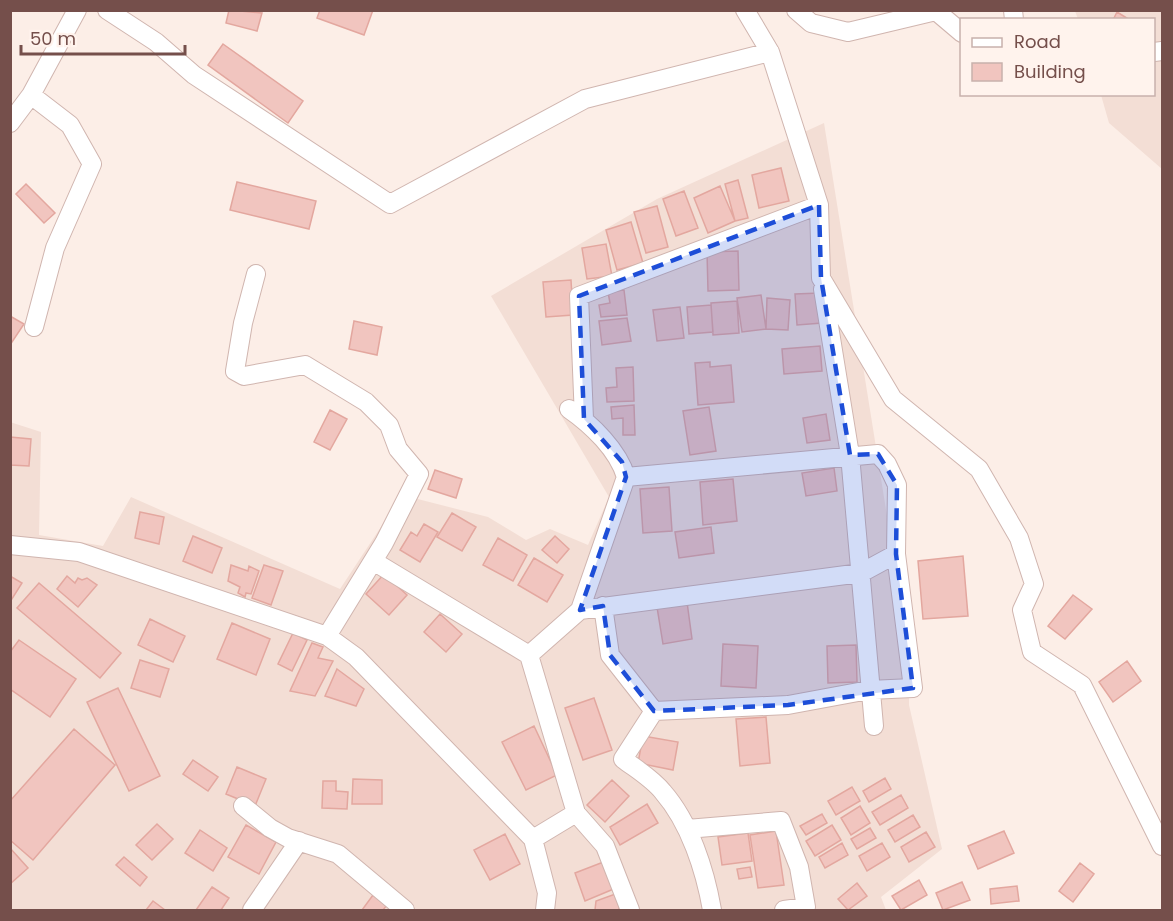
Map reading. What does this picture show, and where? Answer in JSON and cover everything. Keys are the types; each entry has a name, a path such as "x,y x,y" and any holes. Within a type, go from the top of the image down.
{"street":[{"path":"10,123 31,95 77,10"},
{"path":"106,10 156,42 194,75 390,204 585,99 770,52"},
{"path":"745,10 770,52 819,205 821,278 850,455 869,690 874,726"},
{"path":"796,10 811,23 848,32 936,11 960,31"},
{"path":"31,95 70,125 93,164 55,248 34,327"},
{"path":"529,655 580,610 626,477 622,462 576,414 579,296 819,205"},
{"path":"256,274 243,323 235,371 244,376 305,365 366,402 389,425 398,449 419,474 373,561 327,636"},
{"path":"821,278 893,399 979,469 1019,538 1034,584 1022,610 1032,652 1082,685 1162,846"},
{"path":"626,477 878,454 887,464 897,485 896,554 913,688 869,690 788,705 654,711"},
{"path":"10,545 79,552 327,636 356,657 533,839 547,893 546,910"},
{"path":"580,610 861,573 896,554"},
{"path":"373,561 529,655 576,813 605,846 630,910"},
{"path":"603,606 610,655 654,711"},
{"path":"654,711 624,759 663,791 687,829 708,887 712,910"},
{"path":"243,806 270,828 338,854 405,910"},
{"path":"533,839 576,813"},
{"path":"687,829 781,821 799,867 806,907 784,910"},
{"path":"252,910 299,841"}],"highlighted area":[{"path":"819,205 821,278 850,455 878,454 897,485 896,554 913,688 788,705 654,711 610,655 603,606 580,610 626,477 622,462 584,419 579,296"}],"shaded area":[{"path":"1075,11 1162,11 1162,169 1109,123 1101,96 1155,96 1155,18 1078,18"},
{"path":"824,123 909,653 909,705 942,849 881,897 886,910 11,910 10,422 41,432 39,535 103,546 131,497 340,589 402,495 488,517 526,540 550,529 588,545 609,497 491,296 657,199"}],"building":[{"path":"229,10 262,13 257,31 226,23"},
{"path":"320,10 373,10 364,35 317,18"},
{"path":"1117,12 1127,18 1114,18"},
{"path":"223,44 303,101 288,123 208,65"},
{"path":"781,168 789,201 759,208 752,175"},
{"path":"738,180 748,218 735,221 725,184"},
{"path":"237,182 316,201 309,229 230,210"},
{"path":"26,184 55,213 44,223 16,194"},
{"path":"720,186 735,221 708,233 694,198"},
{"path":"684,191 698,228 676,236 663,199"},
{"path":"657,206 668,247 646,253 634,212"},
{"path":"631,222 643,263 617,270 606,230"},
{"path":"606,244 612,276 587,279 582,248"},
{"path":"738,251 739,290 708,291 707,252"},
{"path":"571,280 573,315 546,317 543,282"},
{"path":"624,290 627,315 601,317 599,305 610,303 608,292"},
{"path":"820,293 822,323 797,325 795,294"},
{"path":"761,295 766,329 742,332 737,298"},
{"path":"767,298 790,300 788,330 766,329"},
{"path":"737,301 739,333 713,335 711,303"},
{"path":"711,305 713,332 689,334 687,307"},
{"path":"680,307 684,338 657,341 653,310"},
{"path":"10,316 24,324 10,345"},
{"path":"627,318 631,341 602,345 599,321"},
{"path":"354,321 382,327 377,355 349,349"},
{"path":"820,346 822,371 784,374 782,349"},
{"path":"710,362 710,367 731,365 734,402 698,405 695,363"},
{"path":"633,367 634,401 607,402 606,388 617,387 616,368"},
{"path":"634,405 635,435 623,435 623,418 612,419 611,407"},
{"path":"709,407 716,451 690,455 683,411"},
{"path":"330,410 347,419 330,450 314,442"},
{"path":"826,414 830,440 807,443 803,418"},
{"path":"10,437 31,439 29,466 10,465"},
{"path":"834,468 837,491 806,496 802,473"},
{"path":"435,470 462,479 456,498 428,489"},
{"path":"733,479 737,521 703,525 700,482"},
{"path":"669,487 672,531 643,533 640,489"},
{"path":"140,512 164,517 159,544 135,538"},
{"path":"452,513 476,527 462,551 437,537"},
{"path":"424,524 438,532 420,562 400,550 411,532 417,536"},
{"path":"711,527 714,553 679,558 675,532"},
{"path":"193,536 222,548 212,573 183,561"},
{"path":"555,536 569,549 557,563 542,550"},
{"path":"498,538 527,555 513,581 483,565"},
{"path":"963,556 968,616 923,619 918,561"},
{"path":"534,558 563,575 547,602 518,585"},
{"path":"231,565 248,571 249,566 259,571 251,594 246,593 245,597 238,593 240,587 228,581"},
{"path":"264,565 283,571 271,605 252,598"},
{"path":"384,574 407,595 389,615 366,594"},
{"path":"10,576 22,583 10,602"},
{"path":"67,576 75,583 78,578 82,580 87,578 97,585 78,607 57,589"},
{"path":"39,583 121,653 100,678 17,608"},
{"path":"1073,595 1092,609 1065,639 1048,626"},
{"path":"687,602 692,639 663,644 657,607"},
{"path":"440,614 462,634 446,652 424,632"},
{"path":"150,619 185,636 173,662 138,645"},
{"path":"232,623 270,639 256,675 217,659"},
{"path":"293,633 307,640 292,671 278,664"},
{"path":"19,640 76,679 50,717 10,689 10,652"},
{"path":"312,643 323,647 318,658 333,661 315,696 290,691"},
{"path":"723,644 758,646 756,688 721,686"},
{"path":"856,645 857,682 828,683 827,646"},
{"path":"140,660 169,669 160,697 131,688"},
{"path":"1127,661 1141,681 1113,702 1099,682"},
{"path":"337,669 364,689 356,706 325,696"},
{"path":"118,688 160,776 129,791 87,702"},
{"path":"594,698 612,750 583,760 565,708"},
{"path":"766,717 770,763 740,766 736,719"},
{"path":"534,726 557,775 526,790 502,742"},
{"path":"74,729 115,765 33,860 10,840 10,801"},
{"path":"643,736 678,742 673,770 638,763"},
{"path":"193,760 218,777 208,791 183,774"},
{"path":"237,767 266,779 255,806 226,794"},
{"path":"885,778 891,789 869,802 863,791"},
{"path":"353,779 382,780 382,804 352,804"},
{"path":"612,780 629,796 605,822 587,805"},
{"path":"323,781 336,781 336,791 348,792 347,809 322,808"},
{"path":"852,787 860,801 836,815 828,801"},
{"path":"901,795 908,808 880,825 872,812"},
{"path":"647,804 658,823 620,845 610,827"},
{"path":"860,806 870,823 851,835 841,818"},
{"path":"822,814 827,823 806,835 800,826"},
{"path":"913,815 920,827 895,842 888,830"},
{"path":"157,824 173,839 152,860 136,845"},
{"path":"246,825 276,842 259,874 228,857"},
{"path":"832,825 841,840 815,856 806,841"},
{"path":"870,828 876,838 857,849 851,839"},
{"path":"200,830 227,848 213,871 185,853"},
{"path":"776,831 784,885 758,888 750,835"},
{"path":"1004,831 1014,853 978,869 968,846"},
{"path":"926,832 935,847 909,862 901,847"},
{"path":"748,833 752,861 722,865 718,837"},
{"path":"505,834 520,864 490,880 474,850"},
{"path":"842,843 848,855 825,868 819,857"},
{"path":"882,843 890,857 867,871 859,856"},
{"path":"10,848 28,868 10,884"},
{"path":"124,857 147,877 140,886 116,865"},
{"path":"606,861 616,888 585,901 575,873"},
{"path":"1080,863 1094,874 1073,902 1059,891"},
{"path":"750,867 752,877 739,879 737,869"},
{"path":"919,880 927,895 901,910 892,896"},
{"path":"962,882 970,900 943,910 936,893"},
{"path":"857,883 867,896 848,910 838,899"},
{"path":"1017,886 1019,901 991,904 990,889"},
{"path":"212,887 229,898 221,910 196,910"},
{"path":"618,893 619,910 595,910 596,901"},
{"path":"373,895 387,905 383,910 362,910"},
{"path":"153,901 165,910 146,910"}]}
